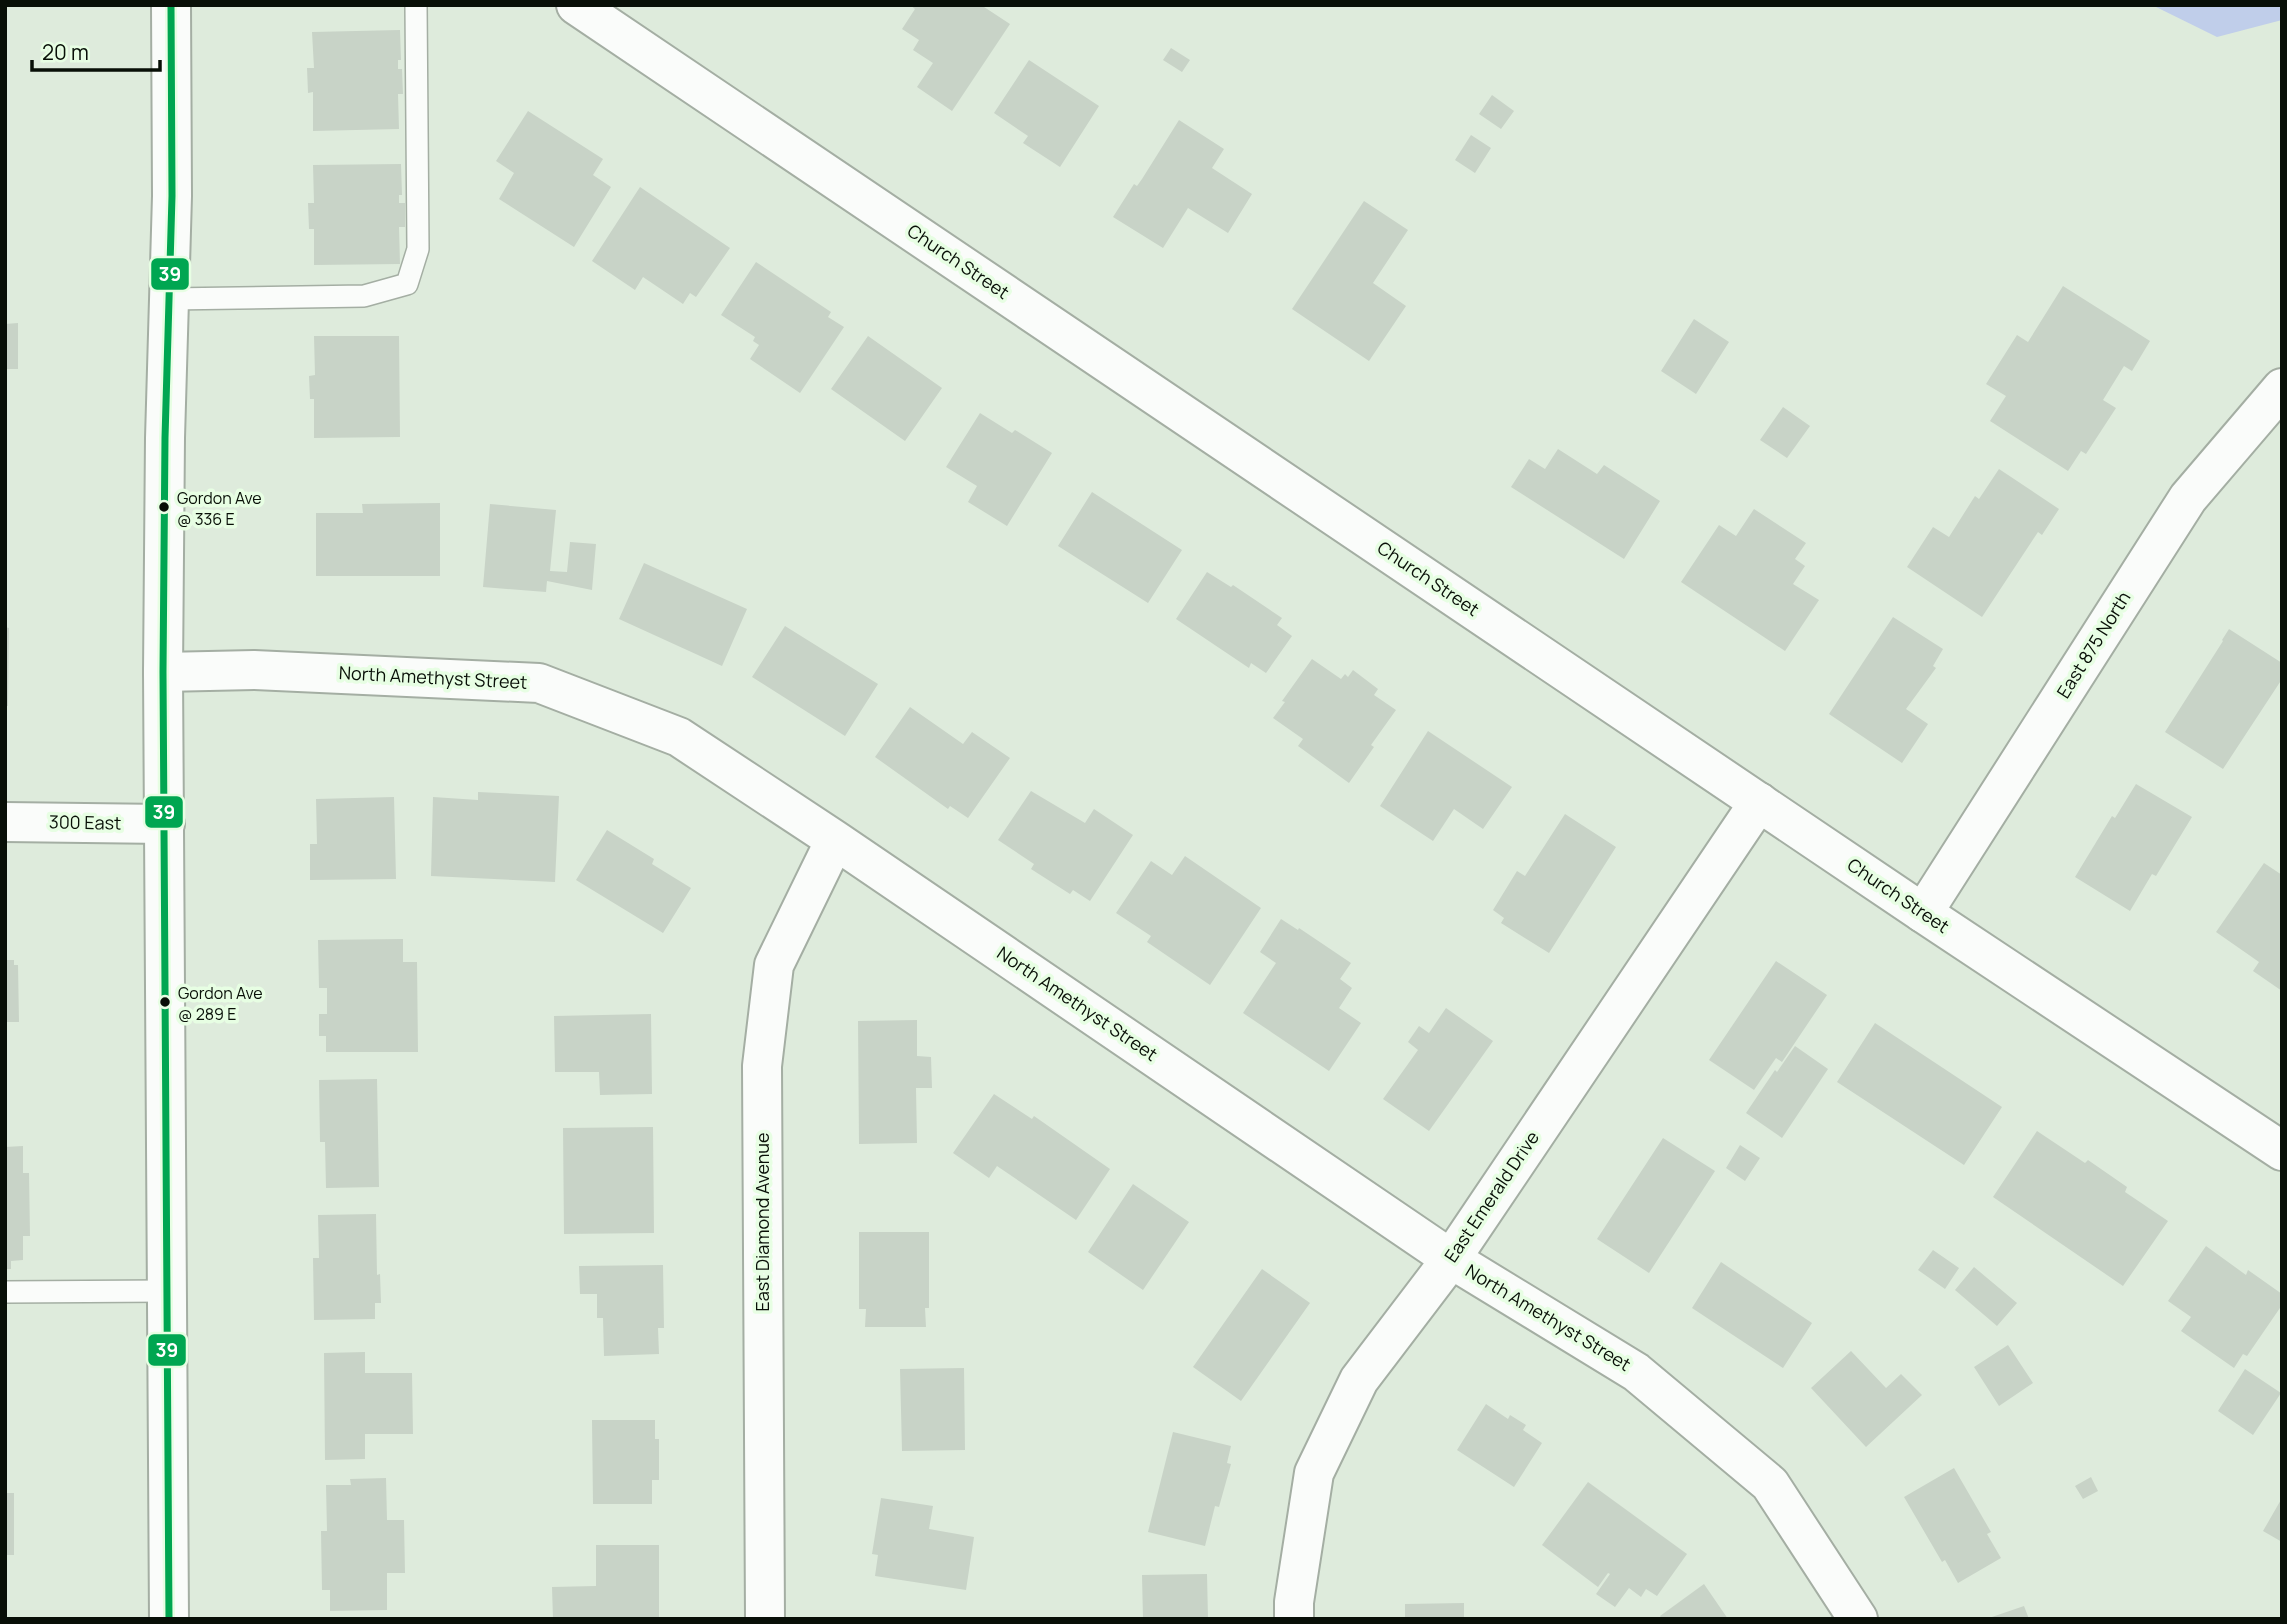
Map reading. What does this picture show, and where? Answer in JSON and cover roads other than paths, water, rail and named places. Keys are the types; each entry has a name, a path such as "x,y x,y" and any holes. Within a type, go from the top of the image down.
{"street":[{"path":"169,1619 163,672 173,117 171,5"},
{"name":"Church Street","path":"576,5 1923,913 2282,1151"},
{"name":"East 875 North","path":"1923,913 2188,498 2282,388"},
{"name":"North Amethyst Street","path":"163,672 254,670 539,683 679,737 1451,1259 1636,1372 1770,1484 1858,1619"},
{"name":"East Emerald Drive","path":"1294,1619 1294,1602 1314,1473 1359,1381 1451,1259 1759,802"},
{"name":"300 East","path":"5,822 165,824"},
{"name":"East Diamond Avenue","path":"765,1619 762,1066 774,965 835,840"}],"lane":[{"path":"169,299 365,296 407,284 418,249 416,5"},
{"path":"5,1292 167,1291"}],"place":[{"name":"Gordon Ave @ 336 E","path":"164,507"},
{"name":"Gordon Ave @ 289 E","path":"165,1002"}]}
